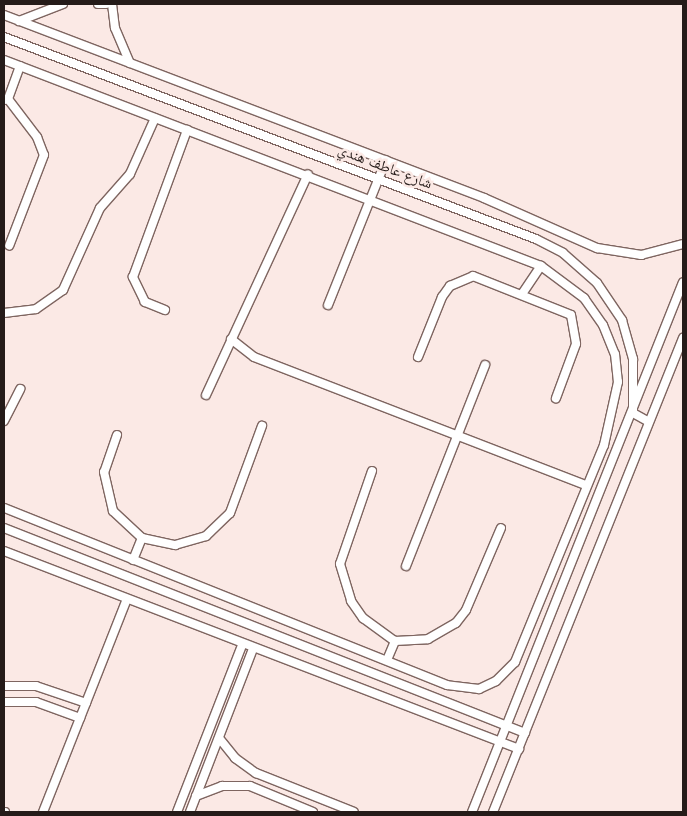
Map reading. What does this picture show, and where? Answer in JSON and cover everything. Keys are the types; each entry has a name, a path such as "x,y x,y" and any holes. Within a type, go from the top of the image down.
{"street":[{"path":"19,21 63,4"},
{"path":"98,4 106,4"},
{"path":"112,4 117,34 130,63"},
{"name":"شارع عاطف هندي","path":"4,15 386,160 607,252 641,255 683,244"},
{"name":"شارع عاطف هندي","path":"4,38 536,239 586,272 607,295 628,332 633,359 633,413"},
{"path":"4,60 372,198 540,266 584,298 603,325 615,354 615,410 586,485 507,673 479,689 463,689 4,508"},
{"path":"9,246 44,155 37,136 6,99 20,66"},
{"path":"4,313 36,310 63,290 100,208 130,174 155,118"},
{"path":"165,310 145,302 134,277 187,130"},
{"path":"328,305 386,160"},
{"path":"206,395 230,338 308,174"},
{"path":"522,294 540,266"},
{"path":"418,357 442,297 462,279 473,276 563,311 576,324 576,344 556,398"},
{"path":"472,812 633,413 683,282"},
{"path":"230,338 254,357 586,485"},
{"path":"493,812 683,338"},
{"path":"406,566 485,365"},
{"path":"4,421 20,389"},
{"path":"633,413 638,420 649,422"},
{"path":"117,435 105,466 106,492 113,511 142,538 175,545 191,542 220,526 230,513 262,426"},
{"path":"372,471 340,564 351,601 363,618 395,641 428,639 456,622 466,610 500,528"},
{"path":"4,528 525,733"},
{"path":"133,560 142,538"},
{"path":"4,551 242,645 519,749"},
{"path":"44,812 127,599"},
{"path":"387,660 395,641"},
{"path":"177,812 242,645"},
{"path":"190,812 253,649"},
{"path":"4,686 36,686 86,704"},
{"path":"4,702 36,702 80,718"},
{"path":"219,738 235,758 256,773 354,812"},
{"path":"196,796 222,786 250,786 313,812"}]}
